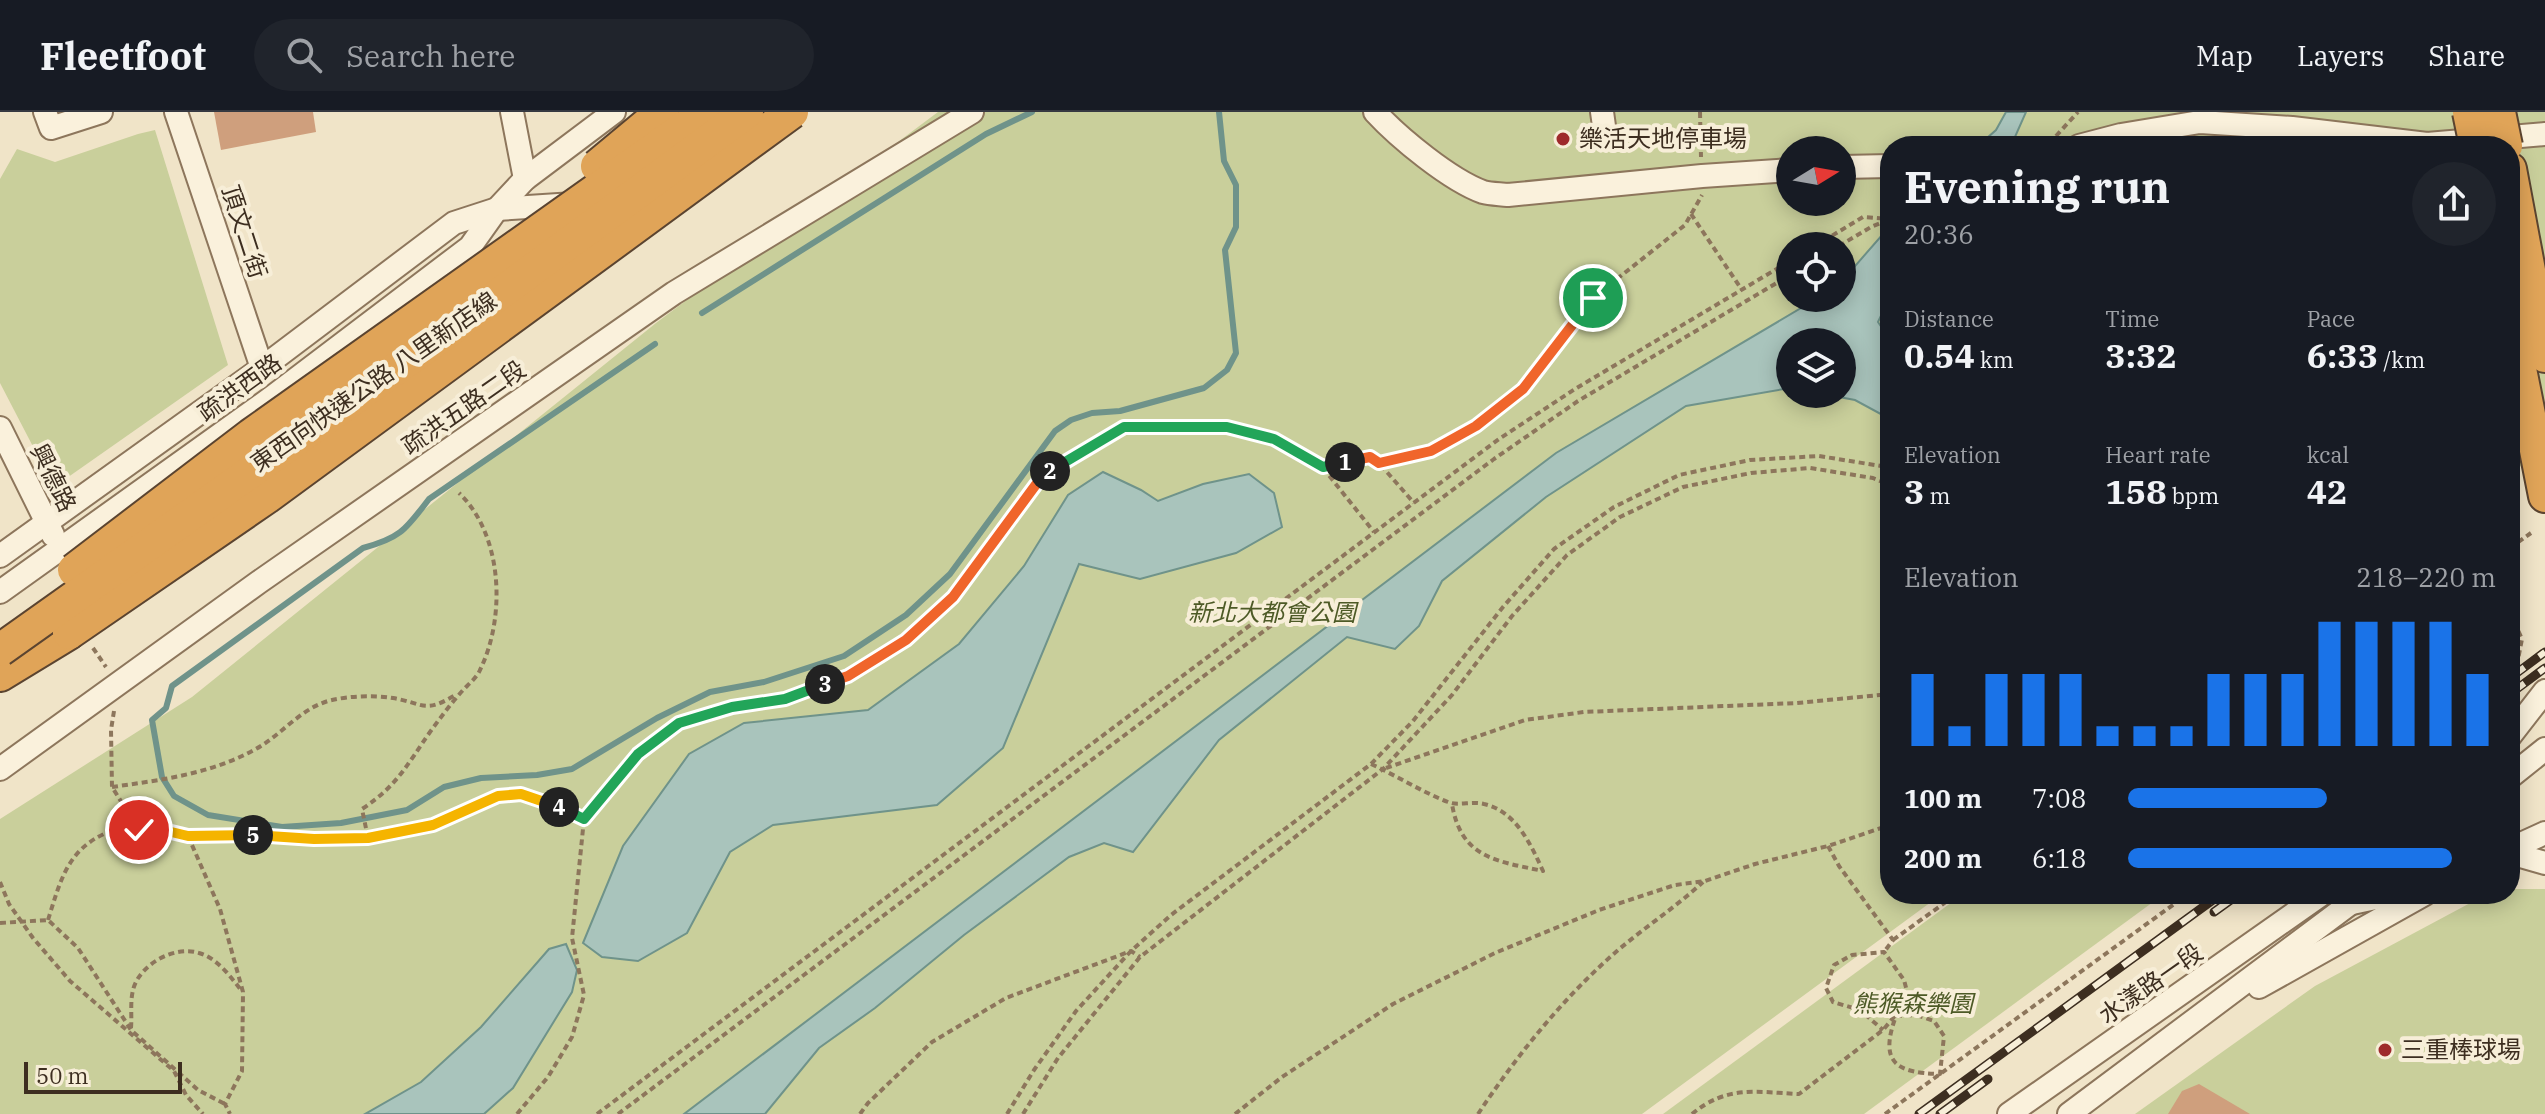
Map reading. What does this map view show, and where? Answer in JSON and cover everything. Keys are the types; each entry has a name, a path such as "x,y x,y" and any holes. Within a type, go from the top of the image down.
{"highway":[{"path":"406,325 662,112"},
{"name":"東西向快速公路 八里新店線","path":"0,629 251,435 706,112"},
{"name":"東西向快速公路 八里新店線","path":"0,650 445,334 747,112"},
{"path":"0,675 69,633 267,497 792,112"},
{"path":"2469,112 2474,136"},
{"path":"2499,112 2504,136"},
{"path":"2520,222 2545,356"},
{"path":"2520,369 2545,496"}],"street":[{"path":"45,112 51,128 101,112"},
{"name":"頂文二街","path":"176,112 262,368"},
{"path":"512,112 525,179"},
{"name":"疏洪西路","path":"9,586 271,398 470,247 497,209 525,179 614,112"},
{"path":"497,209 608,202 782,112"},
{"name":"疏洪五路二段","path":"0,769 259,582 674,293 972,112"},
{"path":"1375,112 1388,126 1456,178 1485,193 1508,195 1776,171"},
{"path":"2117,136 2200,122 2360,136"},
{"path":"2520,136 2545,134"},
{"path":"1856,167 1880,166"},
{"name":"疏洪西路","path":"1,551 47,524 262,368 454,223 497,209"},
{"name":"興德路","path":"0,428 60,551"},
{"path":"1,551 9,586"},
{"path":"2520,723 2545,691"},
{"path":"2520,736 2545,720"},
{"path":"2520,769 2545,749"},
{"path":"2520,846 2545,833"},
{"path":"2520,854 2545,863"},
{"name":"水漾路一段","path":"2009,1114 2308,904"},
{"path":"2069,1114 2187,1026 2341,904"},
{"path":"2187,1026 2407,904"}],"path":[{"path":"1700,112 1701,157"},
{"path":"2056,136 2078,112"},
{"path":"1379,463 1431,451 1476,426 1523,389 1593,298 1685,225 1703,193"},
{"path":"1691,214 1742,290"},
{"path":"1838,232 1863,217 1880,218"},
{"path":"1856,236 1880,223"},
{"path":"597,1114 1499,439 1575,389 1776,269"},
{"path":"618,1114 1494,459 1578,401 1776,283"},
{"path":"517,1114 548,1077 572,1037 584,995 572,938 584,819 638,754 679,723 732,707 785,699 810,690 848,676 906,640 953,597 1043,475 1124,427 1227,427 1274,439 1323,467 1374,532"},
{"path":"1007,1114 1076,1011 1131,951 1171,915 1371,764 1413,721 1503,607 1554,549 1614,507 1679,475 1750,460 1819,456 1880,466"},
{"path":"1323,467 1370,457 1414,503"},
{"path":"1023,1114 1058,1058 1140,957 1383,769 1452,695 1512,616 1567,555 1620,517 1683,487 1751,473 1810,468 1880,481"},
{"path":"368,838 362,809 380,798 403,774 430,732 479,673 493,637 496,589 489,537 472,506 459,493"},
{"path":"2520,541 2531,533"},
{"path":"2520,635 2520,649"},
{"path":"88,640 118,685 111,730 112,787 139,830"},
{"path":"112,787 213,769 257,749 297,717 328,701 351,697 394,698 420,707 441,704 462,690"},
{"path":"1383,769 1525,720 1611,710 1797,703 1880,695"},
{"path":"1371,764 1452,804 1470,801 1488,804 1502,812 1525,834 1543,871 1497,861 1477,852 1456,825 1452,804"},
{"path":"48,920 62,877 78,850 108,832 163,830 188,836 251,834 314,839 368,838 433,825 498,796 521,794 566,809 584,819"},
{"path":"1235,1114 1282,1077 1393,1004 1495,953 1599,910 1675,885 1705,881 1880,828"},
{"path":"188,836 220,909 243,992 242,1071 225,1104"},
{"path":"1828,846 1893,940"},
{"path":"1478,1114 1501,1079 1562,1004 1618,950 1705,881"},
{"path":"0,882 9,904 70,981 174,1071 186,1095 203,1114"},
{"path":"1883,1030 1860,1010 1833,1002 1826,988 1834,965 1852,955 1884,952 1893,940 1943,904"},
{"path":"1885,1114 2174,904"},
{"path":"0,923 48,920 78,948 131,1030 198,1090 225,1104 230,1114"},
{"path":"1131,951 1140,957"},
{"path":"860,1114 932,1042 1006,998 1131,951"},
{"path":"131,1030 133,988 147,967 164,955 197,952 222,966 243,992"},
{"path":"1692,1114 1709,1100 1734,1091 1799,1094 1883,1030 1909,999 1904,980 1884,952"},
{"path":"1896,1016 1917,1015 1934,1021 1944,1036 1940,1074"},
{"path":"1896,1016 1889,1035 1889,1053 1899,1068 1916,1074 1940,1074"}],"green space":[{"name":"新北大都會公園","path":"938,112 2545,112 2545,446 2520,467 2520,136 1880,136 1880,904 1928,904 1642,1114 0,1114 0,819 192,697 656,323"},
{"path":"155,130 228,365 54,487 0,383 0,179 17,149 55,162"},
{"name":"三重棒球場","path":"2520,889 2545,889 2545,1114 2135,1114 2315,986 2468,904 2520,904"},
{"name":"熊猴森樂園","path":"1949,904 2150,904 1864,1114 1663,1114"}],"water":[{"path":"2006,112 2026,112 2015,136 1989,136"},
{"path":"1880,237 1880,414 1856,401 1856,328 1776,328 1776,390 1686,406 1546,497 1442,581 1419,626 1395,649 1347,637 1219,740 1133,852 1104,843 1069,857 819,1048 765,1114 684,1114 1556,453 1794,312 1856,312 1856,265"},
{"path":"1103,472 1158,501 1203,484 1249,474 1274,493 1282,527 1236,553 1140,579 1079,564 1003,748 937,805 773,825 730,852 687,933 638,961 602,957 583,943 623,846 689,754 744,723 868,710 959,644 1024,566 1068,495"},
{"path":"566,944 577,970 572,992 513,1088 484,1114 365,1114 421,1082 481,1027 549,949"}],"building":[{"path":"214,112 313,112 316,132 221,150"},
{"path":"2199,1084 2250,1114 2168,1114 2182,1091"}],"waterway":[{"path":"702,313 986,134 1032,112"},
{"path":"655,344 429,499 395,536 363,548 172,686 166,708 152,720 162,777 174,796 208,815 282,827 341,823 407,810 444,787 481,778 537,775 572,769 657,718 710,692 764,682 844,656 906,615 950,574 1055,431 1071,420 1092,413 1120,411 1204,388 1227,370 1236,353 1225,250 1236,227 1236,185 1224,161 1219,112"}],"railway":[{"path":"2520,671 2545,652"},
{"path":"2520,687 2545,668"},
{"path":"1919,1114 2207,904"},
{"path":"2214,912 2225,904"},
{"path":"1940,1114 1988,1079"}],"place":[{"name":"樂活天地停車場","path":"1563,139"},
{"name":"三重棒球場","path":"2385,1050"}],"route":[{"path":"139,830 163,830 188,836 251,834 314,839 368,838 433,825 498,796 521,794 566,809 584,819 638,754 679,723 732,707 785,699 848,676 906,640 953,597 1043,475 1124,427 1227,427 1274,439 1323,467 1370,457 1379,463 1431,451 1476,426 1523,389 1593,298"}]}
